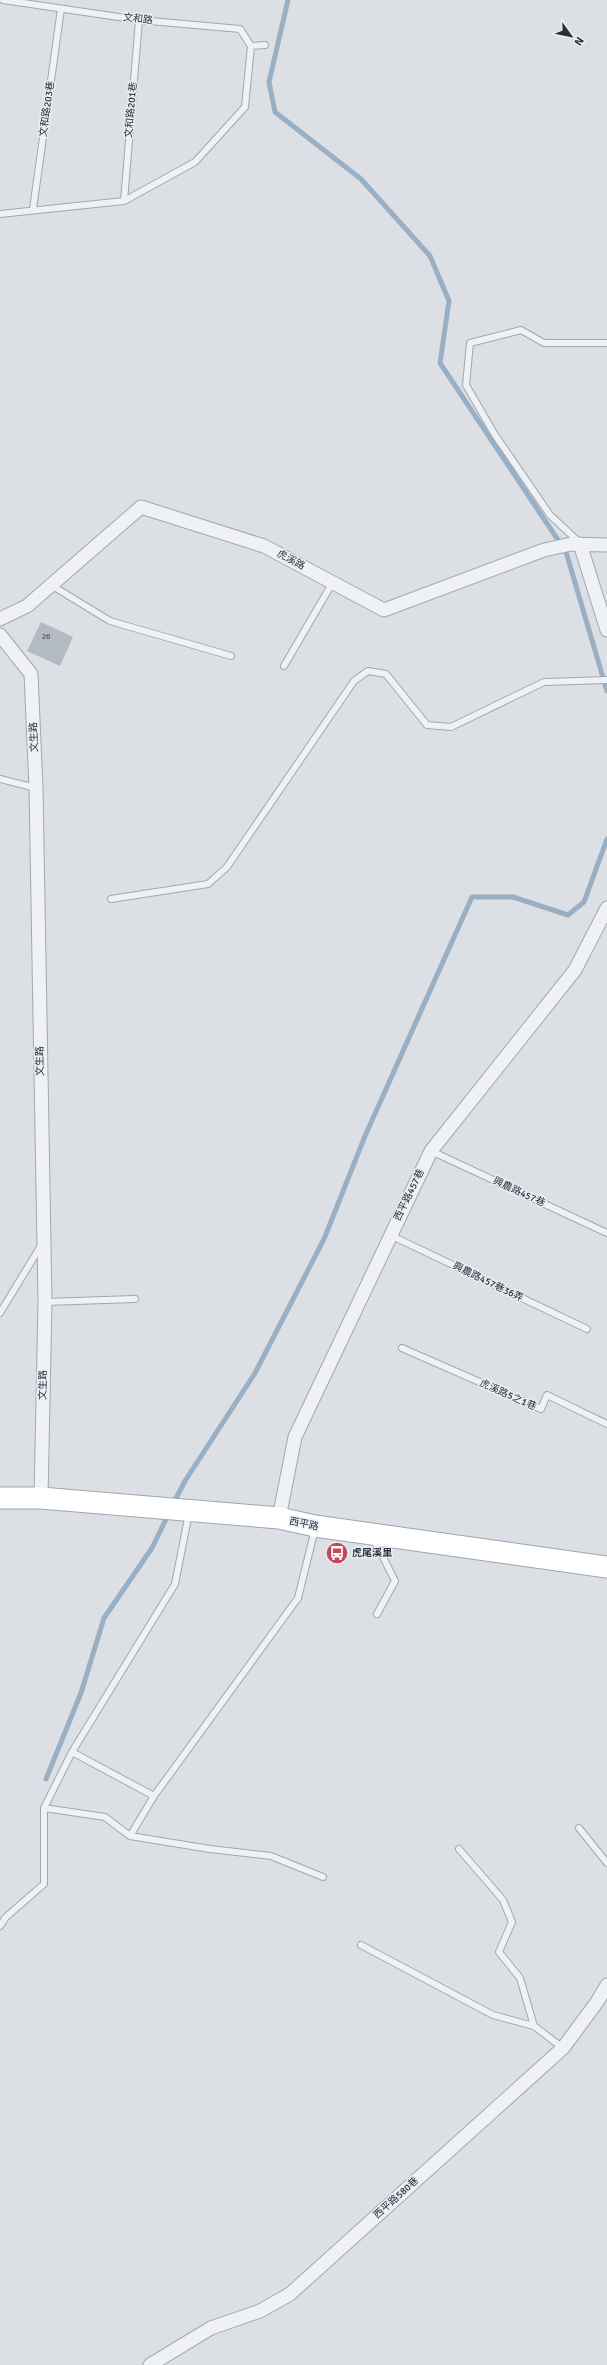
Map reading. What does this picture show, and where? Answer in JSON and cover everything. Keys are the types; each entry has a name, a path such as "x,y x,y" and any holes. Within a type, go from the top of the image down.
{"main road":[{"name":"西平路","path":"0,1498 41,1498 279,1518 315,1526 607,1567"}],"street":[{"name":"虎溪路","path":"0,619 27,606 141,507 264,546 384,610 544,550 576,544 607,545"},
{"path":"576,544 587,566 607,630"},
{"name":"文生路","path":"0,636 31,674 36,788 45,1302 41,1498"},
{"name":"西平路457巷","path":"279,1518 295,1437 431,1151 575,970 607,908"},
{"name":"西平路580巷","path":"150,2365 211,2328 260,2311 290,2294 563,2048 597,2002 607,1985"}],"lane":[{"name":"文和路","path":"3,0 139,20 240,29 251,46"},
{"name":"文和路203巷","path":"33,210 61,9"},
{"name":"文和路201巷","path":"124,201 139,20"},
{"path":"0,214 124,201 195,162 245,107 251,46 265,45"},
{"path":"576,544 550,515 495,435 466,385 470,343 521,330 544,343 607,343"},
{"path":"284,666 333,582"},
{"path":"51,585 110,621 231,656"},
{"path":"111,900 208,884 227,867 354,681 368,671 386,674 427,725 451,727 544,682 607,680"},
{"path":"0,779 36,788"},
{"name":"興農路457巷","path":"431,1151 606,1231"},
{"name":"興農路457巷36弄","path":"390,1235 587,1329"},
{"path":"0,1313 44,1241"},
{"path":"45,1302 135,1299"},
{"name":"虎溪路5之1巷","path":"402,1348 541,1409 547,1395 607,1424"},
{"path":"0,1926 6,1917 44,1884 44,1808 72,1752 175,1584 189,1510"},
{"path":"130,1836 154,1796 298,1598 315,1526"},
{"path":"372,1534 395,1581 377,1614"},
{"path":"72,1752 154,1796"},
{"path":"44,1808 105,1817 130,1836 210,1849 271,1856 323,1877"},
{"path":"579,1828 607,1863"},
{"path":"460,1849 503,1900 512,1922 499,1952 520,1978 534,2026"},
{"path":"361,1945 493,2015 534,2026 563,2048"}],"building":[{"path":"41,622 73,637 60,666 27,651"}],"waterway":[{"path":"288,0 269,82 275,112 361,179 430,256 449,301 440,363 566,552 607,691"},
{"path":"173,1504 185,1481 255,1373 324,1239 365,1136 472,897 513,897 568,915 584,902 607,839"},
{"path":"46,1779 81,1693 104,1618 152,1548 169,1513"}],"place":[{"name":"虎尾溪里","path":"337,1553"}]}
